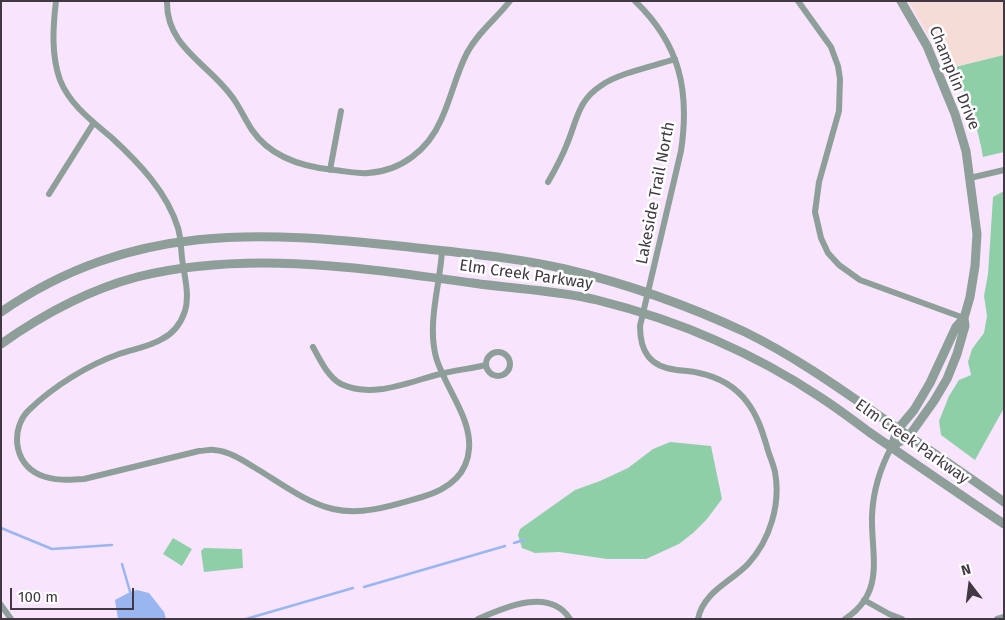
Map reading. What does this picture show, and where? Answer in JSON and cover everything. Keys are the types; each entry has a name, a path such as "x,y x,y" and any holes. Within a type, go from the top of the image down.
{"street":[{"path":"56,1 54,45 60,80 69,97 93,124 130,156 163,195 178,229 186,293 186,308 182,320 173,332 162,340 118,355 86,369 57,388 22,417 17,433 18,449 22,459 38,474 53,479 84,479 199,451 214,450 239,458 318,504 334,509 351,511 384,507 434,494 445,489 461,472 468,460 469,436 465,422 436,356 434,336 442,251"},
{"path":"167,1 168,20 179,42 226,88 253,132 264,144 293,162 330,170 367,173 399,165 424,147 442,120 466,54 478,35 510,1"},
{"name":"Lakeside Trail North","path":"636,1 659,28 675,59 681,79 685,104 685,126 681,151 640,326 640,338 645,352 661,367 709,375 739,393 753,410 760,424 774,472 776,496 774,512 763,543 747,565 712,593 701,609 698,619"},
{"path":"798,1 830,47 838,66 840,79 839,111 819,182 816,212 821,238 828,254 839,265 860,280 964,318"},
{"name":"Champlin Drive","path":"892,446 909,436 947,379 965,326 964,318 970,297 975,266 977,234 962,135 949,97 927,46 901,1"},
{"path":"548,182 567,144 576,116 583,103 592,93 614,79 675,59"},
{"path":"330,170 341,111"},
{"path":"49,194 93,124"},
{"path":"970,178 1004,170"},
{"name":"Elm Creek Parkway","path":"1,312 56,279 119,254 180,241 215,237 277,236 338,240 503,258 563,269 649,292 705,314 779,350 811,369 1004,502"},
{"name":"Elm Creek Parkway","path":"1,344 26,326 91,293 135,278 183,268 217,264 259,262 332,266 527,288 596,300 666,320 715,340 769,366 822,398 1004,524"},
{"name":"Champlin Drive","path":"892,446 898,429 914,410 930,383 956,327 964,318"},
{"path":"313,347 322,364 340,383 362,389 388,388 442,373 486,366"},
{"path":"845,619 864,600 872,586 874,574 873,500 882,465 892,446"},
{"path":"864,600 902,619"},
{"path":"478,619 513,606 544,601 561,608 570,619"},
{"path":"1,605 11,619"},
{"path":"997,619 1004,618"}],"shaded area":[{"path":"908,1 1004,1 1004,55 944,69 931,40"}],"green space":[{"path":"1004,55 1004,152 983,157 975,123 955,67"},
{"path":"1004,191 1004,408 975,460 941,435 939,421 949,396 959,380 971,375 968,362 972,349 984,333 987,316 984,296 988,274 993,197"},
{"path":"670,442 711,446 722,499 707,519 679,544 646,559 607,559 559,552 535,553 522,548 518,535 520,529 575,490 628,468 653,449"},
{"path":"173,538 192,549 182,566 163,554"},
{"path":"204,548 242,549 243,568 204,572 201,551"}],"water":[{"path":"137,590 149,593 164,612 166,619 118,619 115,600"}],"waterway":[{"path":"1,528 52,549 112,545"},
{"path":"514,543 524,540"},
{"path":"364,587 505,546"},
{"path":"122,564 131,595"},
{"path":"246,619 353,588"}]}
